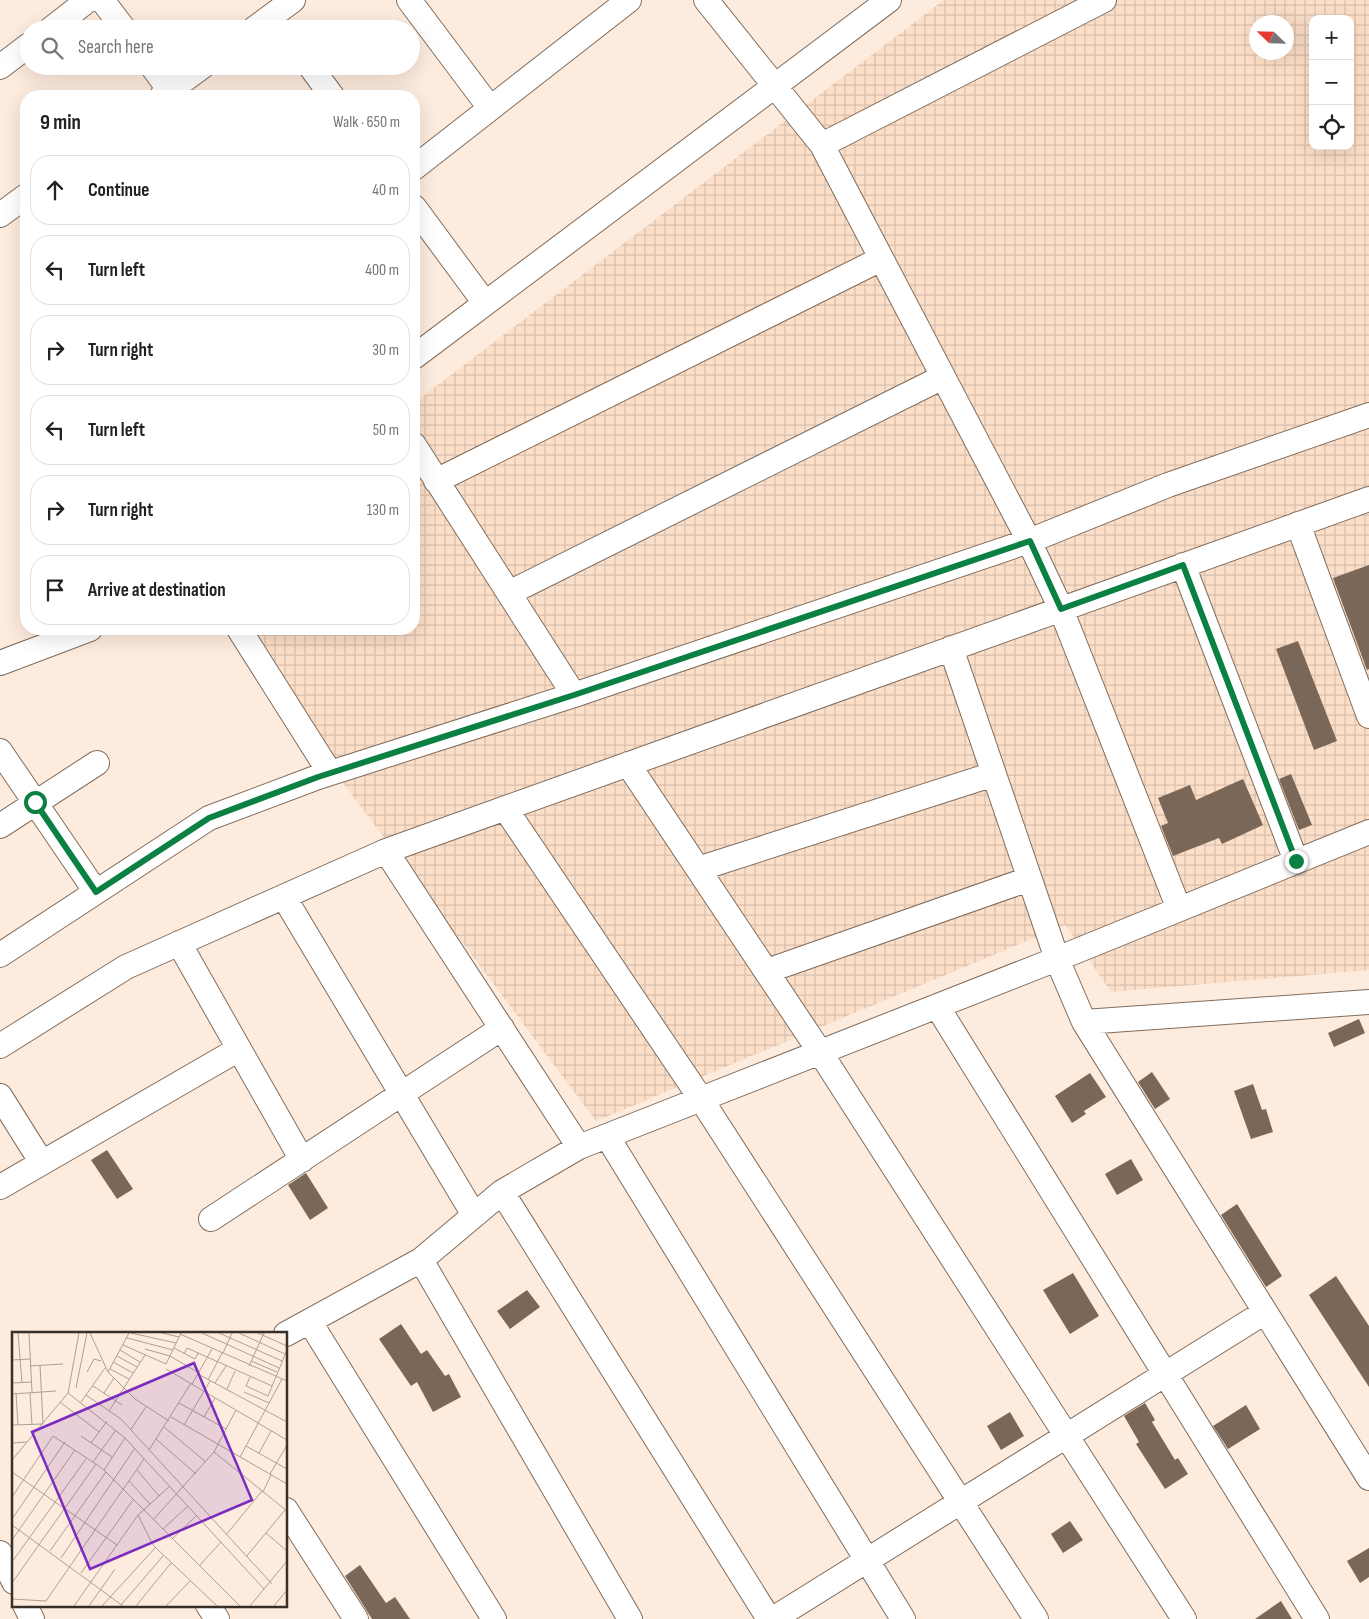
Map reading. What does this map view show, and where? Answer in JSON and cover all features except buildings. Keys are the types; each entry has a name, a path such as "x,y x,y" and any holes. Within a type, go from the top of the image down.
{"street":[{"path":"267,18 294,0"},
{"path":"409,0 490,108"},
{"path":"420,163 629,0"},
{"path":"706,0 822,145 1030,541 1061,609 1180,909"},
{"path":"420,352 889,0"},
{"path":"822,145 1104,0"},
{"path":"67,20 101,1 117,20"},
{"path":"0,68 20,53"},
{"path":"156,75 164,90"},
{"path":"171,90 191,75"},
{"path":"317,75 328,90"},
{"path":"0,215 20,200"},
{"path":"420,215 485,303"},
{"path":"436,481 881,259"},
{"path":"509,593 943,377"},
{"path":"0,955 209,818 330,773 574,695 1030,541 1168,485 1369,415"},
{"path":"420,455 574,695"},
{"path":"0,1046 126,967 386,851 1369,499"},
{"path":"1298,524 1369,716"},
{"path":"1183,565 1296,861"},
{"path":"0,663 74,635"},
{"path":"243,635 330,773"},
{"path":"951,648 1056,959 1084,1022 1369,1478"},
{"path":"0,751 96,892"},
{"path":"0,826 97,764"},
{"path":"628,764 820,1052 1184,1619"},
{"path":"698,870 994,774"},
{"path":"505,808 701,1098 1036,1619"},
{"path":"288,1333 421,1260 502,1192 579,1147 1056,959 1369,832"},
{"path":"386,851 579,1147"},
{"path":"766,971 1030,879"},
{"path":"284,897 474,1215"},
{"path":"179,943 302,1160"},
{"path":"1084,1022 1369,1002"},
{"path":"937,1006 1317,1619"},
{"path":"211,1219 502,1028"},
{"path":"0,1187 239,1049"},
{"path":"0,1096 42,1163"},
{"path":"607,1136 903,1619"},
{"path":"502,1192 768,1619"},
{"path":"421,1260 630,1619"},
{"path":"773,1619 1265,1312"},
{"path":"310,1322 494,1619"},
{"path":"288,1513 356,1619"},
{"path":"0,1553 12,1578"},
{"path":"26,1606 32,1619"},
{"path":"209,1606 217,1619"}],"shaded area":[{"path":"944,0 1369,0 1369,970 1111,992 1065,925 596,1121 232,635 420,635 420,398"}],"route":[{"path":"35,802 96,892 209,818 318,777 574,695 1030,541 1061,609 1183,565 1296,861"}]}
